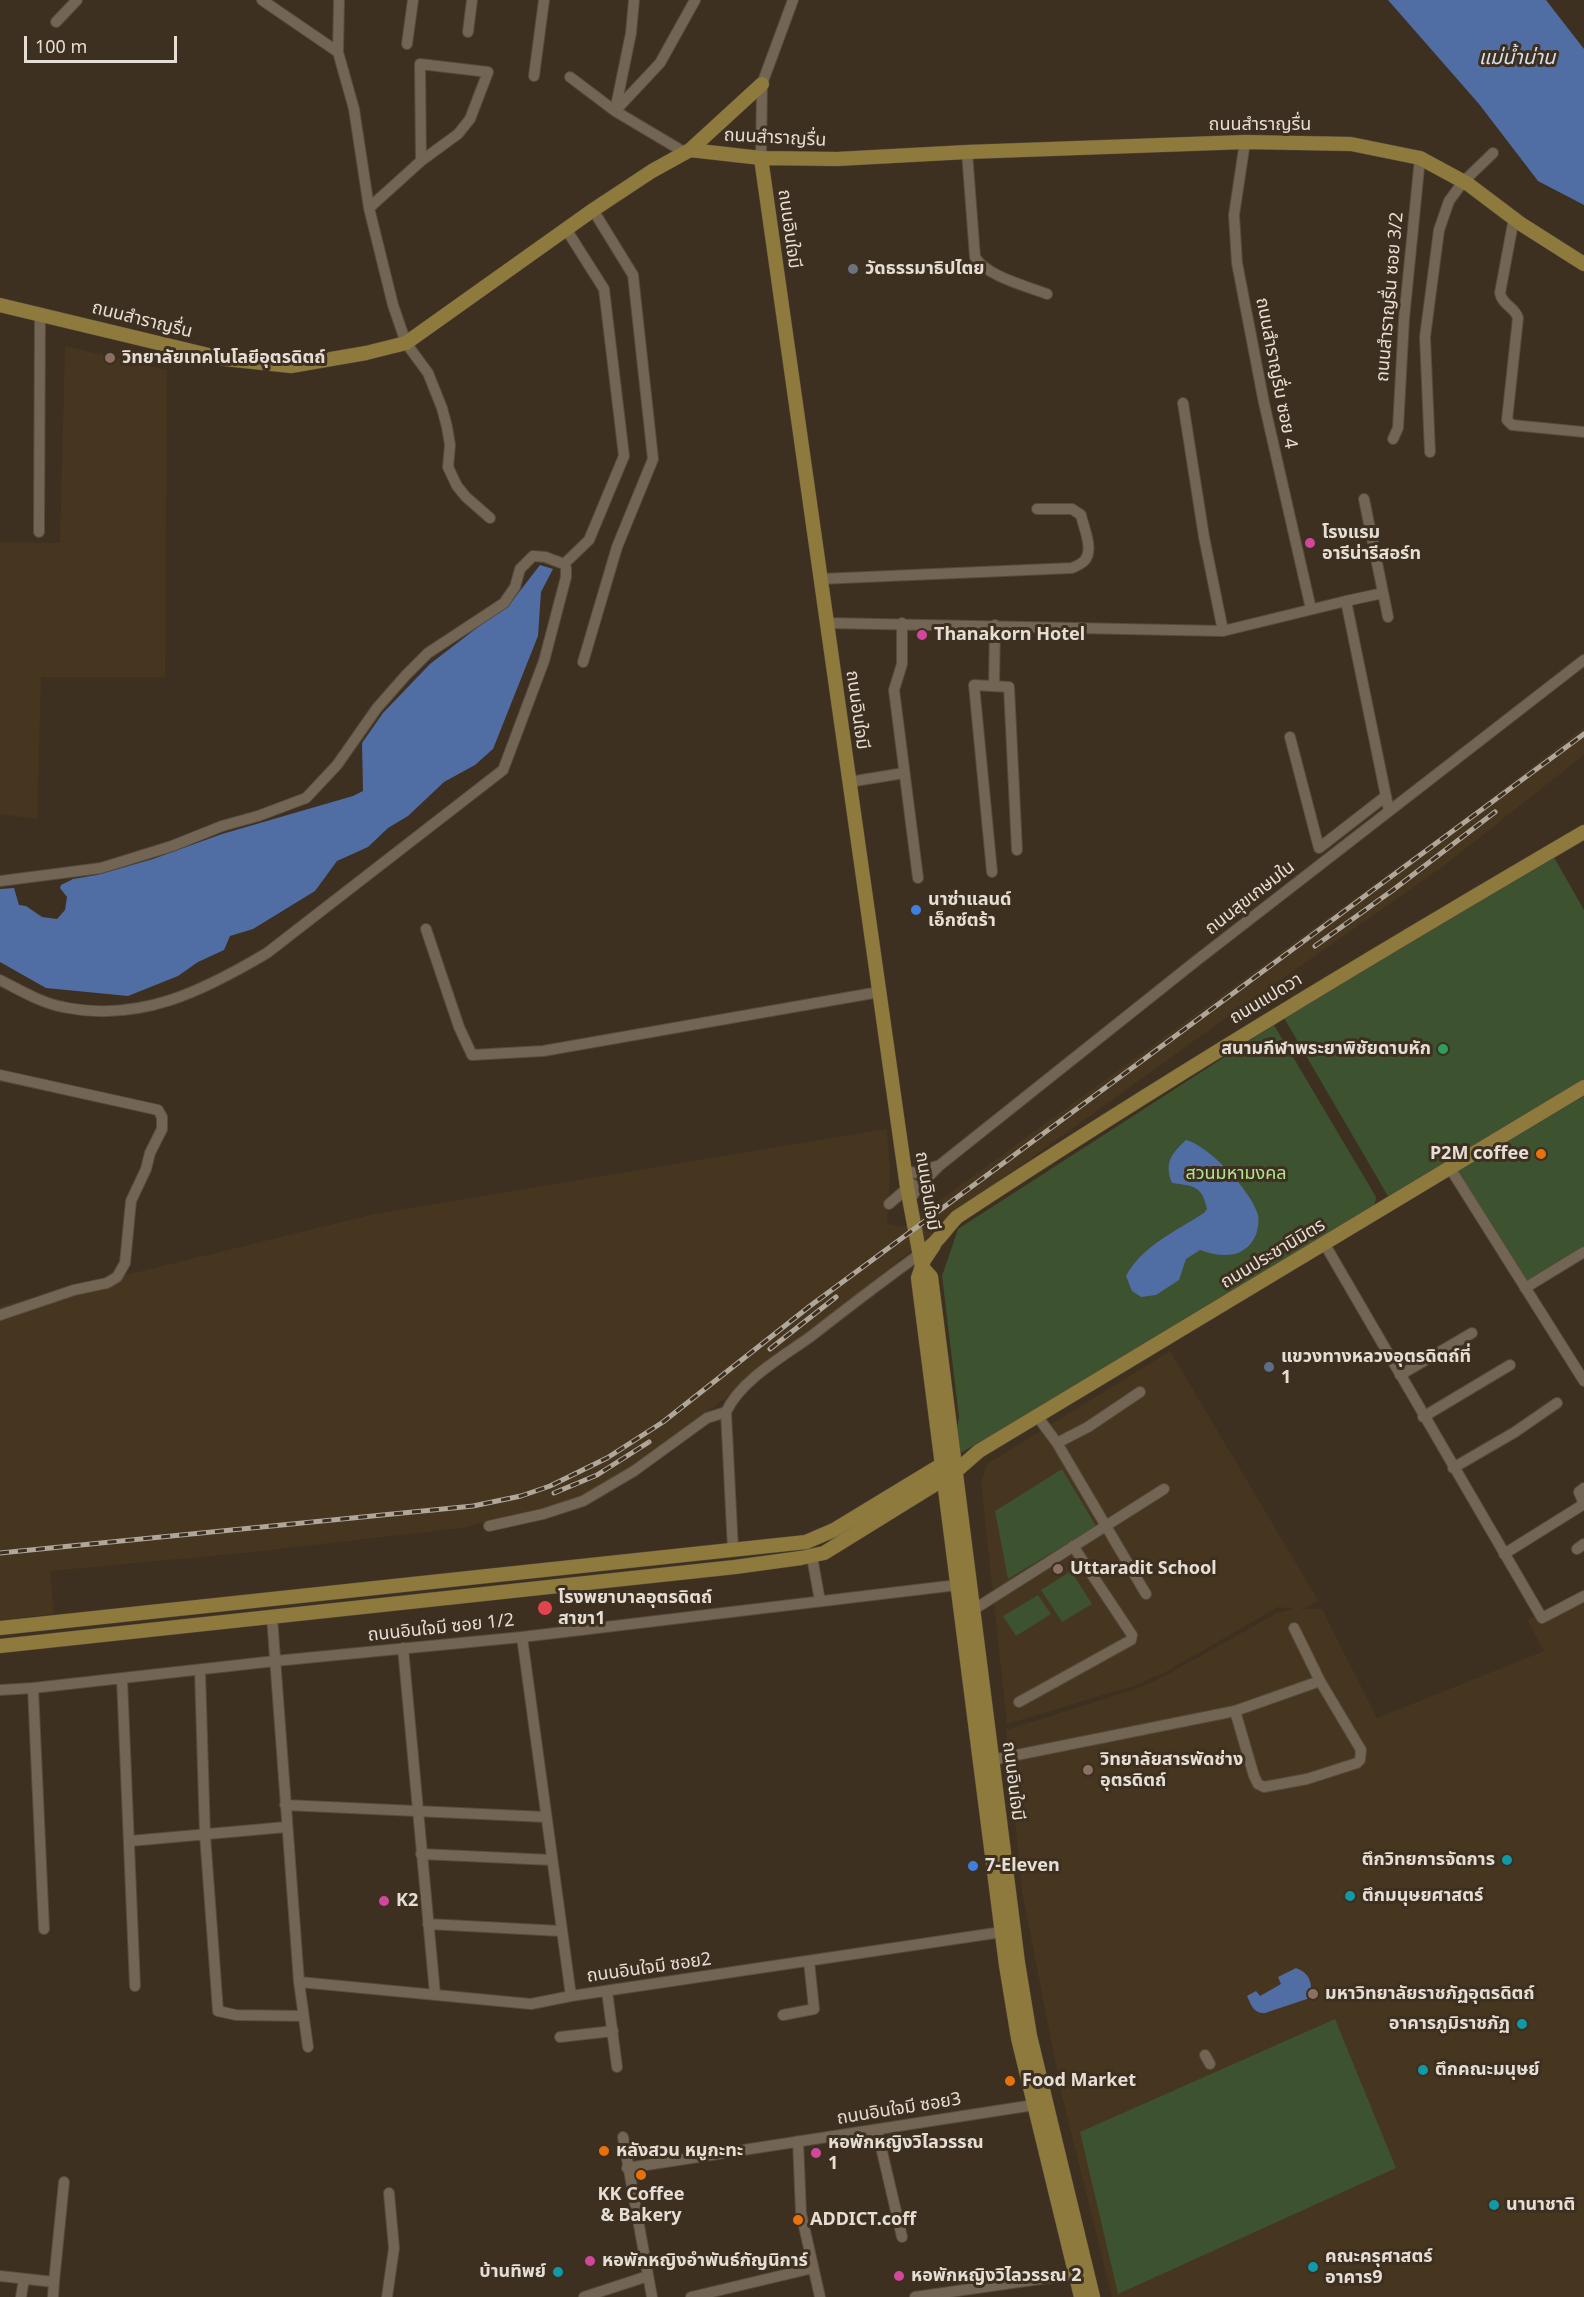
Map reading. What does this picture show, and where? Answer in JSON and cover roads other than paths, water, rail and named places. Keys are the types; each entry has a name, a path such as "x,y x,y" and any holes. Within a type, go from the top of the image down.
{"main road":[{"path":"687,151 762,84"},
{"name":"ถนนสำราญรื่น","path":"0,305 225,359 291,366 366,353 406,343 592,210 687,151 760,158 837,159 1245,142 1351,144 1420,158 1463,182 1584,264"},
{"name":"ถนนอินใจมี","path":"760,158 904,1170 921,1260 931,1276 947,1461 1008,1931 1018,2038 1081,2297"},
{"name":"ถนนแปดวา","path":"921,1260 957,1217 1064,1147 1280,1011 1584,832"},
{"name":"ถนนประชานิมิตร","path":"0,1646 812,1557 833,1549 949,1476 979,1451 1584,1087"},
{"path":"916,1237 924,1241 936,1241"},
{"name":"ถนนประชานิมิตร","path":"0,1628 733,1550 816,1539 947,1461 979,1451"},
{"name":"ถนนอินใจมี","path":"949,1476 957,1585 967,1611"},
{"path":"22,1625 24,1644"},
{"name":"ถนนอินใจมี","path":"1008,1931 1030,2036 1093,2297"}],"street":[{"path":"56,21 77,0"},
{"path":"262,0 338,52"},
{"path":"339,0 338,52 354,109 369,208 393,305 406,343 428,373 442,408 450,445 448,467 452,476 466,496 490,518"},
{"path":"407,44 413,0"},
{"path":"468,32 472,0"},
{"path":"534,76 544,0"},
{"path":"615,111 631,33 634,0"},
{"path":"615,111 660,63 695,0"},
{"path":"760,158 762,84 793,0"},
{"path":"369,208 422,161 459,134 470,119 489,72 420,64 422,161"},
{"path":"570,77 615,111 687,151"},
{"name":"ถนนสำราญรื่น ซอย 4","path":"1245,142 1234,215 1237,263 1264,403 1311,609"},
{"path":"967,152 975,257 979,264 992,272 1047,294"},
{"path":"1430,452 1425,337 1438,230 1449,201 1463,182 1493,153"},
{"name":"ถนนสำราญรื่น ซอย 3/2","path":"1393,439 1398,428 1403,330 1420,158"},
{"path":"583,662 617,547 653,459 633,275 592,210"},
{"path":"1514,218 1500,293 1501,300 1516,312 1518,318 1508,423 1584,432"},
{"path":"564,564 589,540 624,456 604,289 566,229"},
{"path":"39,532 40,313"},
{"path":"1183,403 1204,537 1223,631"},
{"path":"1364,499 1388,617"},
{"path":"820,579 1072,568 1083,562 1087,558 1088,551 1081,515 1072,509 1037,509"},
{"path":"0,880 101,868 172,846 222,826 258,816 306,798 337,765 377,708 406,675 428,654 504,603 515,587 520,569 533,556 545,557 564,564 567,568 544,661 503,770 267,953 230,975 179,999 106,1012 62,1007 36,998 0,980"},
{"path":"826,623 1223,631 1383,593"},
{"path":"1346,601 1389,811"},
{"path":"902,623 902,664 894,690 918,878"},
{"path":"994,686 995,625"},
{"name":"ถนนสุขเกษมใน","path":"888,1204 908,1194 940,1165 1187,968 1584,660"},
{"path":"992,872 974,685 1009,687 1017,850"},
{"path":"1290,737 1319,848 1386,796"},
{"path":"849,782 904,773"},
{"path":"426,928 459,1027 472,1055 543,1051 879,992"},
{"path":"0,1075 158,1110 162,1117 162,1129 131,1201 125,1263 117,1276 106,1282 74,1290 0,1315"},
{"name":"ถนนสุขเกษมใน","path":"904,1170 915,1173 940,1165"},
{"path":"1450,1168 1584,1381"},
{"path":"1324,1244 1542,1618 1584,1596"},
{"path":"1525,1287 1584,1252"},
{"path":"733,1550 726,1412 732,1398 860,1296 921,1260"},
{"path":"1400,1376 1472,1333"},
{"path":"1423,1417 1510,1365"},
{"path":"1057,1443 1088,1427 1140,1392"},
{"path":"1453,1468 1557,1403"},
{"path":"489,1526 543,1514 583,1501 634,1471 707,1418 726,1412"},
{"path":"1037,1416 1057,1443 1146,1594"},
{"path":"1504,1554 1584,1504 1579,1492 1584,1488"},
{"path":"967,1611 1164,1489"},
{"path":"1019,1702 1131,1640 1132,1635 1073,1546"},
{"path":"812,1557 820,1601"},
{"name":"ถนนอินใจมี ซอย 1/2","path":"0,1690 522,1637 957,1585"},
{"path":"272,1617 286,1827 299,1982 308,2047"},
{"path":"1235,1711 1254,1776 1258,1784 1264,1787 1306,1779 1357,1763 1360,1760 1361,1750 1320,1681 1294,1628"},
{"path":"522,1637 571,1996"},
{"path":"403,1648 435,1994"},
{"path":"200,1671 205,1835 218,2011 236,2015 303,2016"},
{"path":"122,1679 135,1986"},
{"path":"986,1761 1235,1711 1320,1681"},
{"path":"33,1688 44,1929"},
{"path":"285,1805 546,1817"},
{"path":"130,1841 286,1827"},
{"path":"422,1854 552,1860"},
{"path":"428,1924 561,1931"},
{"name":"ถนนอินใจมี ซอย2","path":"299,1982 531,2004 608,1990 1008,1931"},
{"path":"783,2015 814,2009 809,1960"},
{"path":"608,1990 617,2067"},
{"path":"560,2037 612,2031"},
{"name":"ถนนอินใจมี ซอย3","path":"627,2168 1034,2105"},
{"path":"877,2130 902,2237"},
{"path":"622,2137 652,2297"},
{"path":"798,2141 801,2213 820,2297"},
{"path":"53,2297 64,2182"},
{"path":"387,2297 394,2248 389,2193"},
{"path":"691,2297 813,2268"},
{"path":"915,2297 1075,2274"},
{"path":"0,2276 54,2282"},
{"path":"584,2297 648,2276"},
{"path":"21,2297 24,2279"}],"water":[{"name":"แม่น้ำน่าน","path":"1388,0 1546,0 1584,49 1584,205 1538,181 1479,104"},
{"path":"540,565 553,569 541,592 538,636 493,749 475,765 444,782 408,816 388,828 368,847 337,861 315,891 253,929 230,936 224,950 198,962 178,976 128,996 46,988 0,962 0,889 14,888 19,905 26,906 42,917 57,919 65,910 67,897 60,888 61,885 73,879 97,875 153,859 222,834 353,796 363,791 362,743 383,713 430,664 513,600"},
{"path":"1186,1140 1216,1159 1246,1192 1258,1215 1256,1235 1246,1249 1232,1254 1216,1254 1200,1250 1186,1259 1179,1280 1156,1295 1141,1297 1132,1291 1126,1276 1133,1265 1150,1248 1207,1209 1202,1195 1195,1188 1172,1183 1169,1170 1170,1159"},
{"path":"1296,1968 1304,1972 1310,1981 1311,1994 1307,1999 1265,2013 1261,2013 1252,2006 1247,1996 1256,1991 1260,1996 1281,1984 1278,1977"}],"railway":[{"path":"0,1553 473,1506 521,1496 550,1486 607,1458 663,1422 810,1306 1584,734"},
{"path":"1315,946 1495,812"},
{"path":"770,1349 836,1297"},
{"path":"554,1493 597,1475 649,1442"}],"place":[{"name":"วัดธรรมาธิปไตย","path":"853,269"},
{"name":"วิทยาลัยเทคโนโลยีอุตรดิตถ์","path":"110,358"},
{"name":"โรงแรม อารีน่ารีสอร์ท","path":"1310,543"},
{"name":"Thanakorn Hotel","path":"922,635"},
{"name":"นาซ่าแลนด์ เอ็กซ์ตร้า","path":"916,910"},
{"name":"สนามกีฬาพระยาพิชัยดาบหัก","path":"1443,1049"},
{"name":"P2M coffee","path":"1541,1154"},
{"name":"แขวงทางหลวงอุตรดิตถ์ที่ 1","path":"1269,1367"},
{"name":"Uttaradit School","path":"1058,1569"},
{"name":"โรงพยาบาลอุตรดิตถ์ สาขา1","path":"545,1608"},
{"name":"วิทยาลัยสารพัดช่าง อุตรดิตถ์","path":"1088,1770"},
{"name":"ตึกวิทยการจัดการ","path":"1507,1860"},
{"name":"7-Eleven","path":"973,1866"},
{"name":"ตึกมนุษยศาสตร์","path":"1350,1896"},
{"name":"K2","path":"384,1901"},
{"name":"มหาวิทยาลัยราชภัฏอุตรดิตถ์","path":"1313,1994"},
{"name":"อาคารภูมิราชภัฏ","path":"1522,2024"},
{"name":"ตึกคณะมนุษย์","path":"1423,2070"},
{"name":"Food Market","path":"1010,2081"},
{"name":"หลังสวน หมูกะทะ","path":"604,2151"},
{"name":"หอพักหญิงวิไลวรรณ 1","path":"816,2153"},
{"name":"KK Coffee & Bakery","path":"641,2175"},
{"name":"นานาชาติ","path":"1494,2205"},
{"name":"ADDICT.coff","path":"798,2220"},
{"name":"หอพักหญิงอำพันธ์กัญนิการ์","path":"590,2261"},
{"name":"คณะครุศาสตร์ อาคาร9","path":"1313,2267"},
{"name":"บ้านทิพย์","path":"558,2272"},
{"name":"หอพักหญิงวิไลวรรณ 2","path":"899,2276"}],"park label":[{"name":"สวนมหามงคล","path":"1236,1174"}]}
